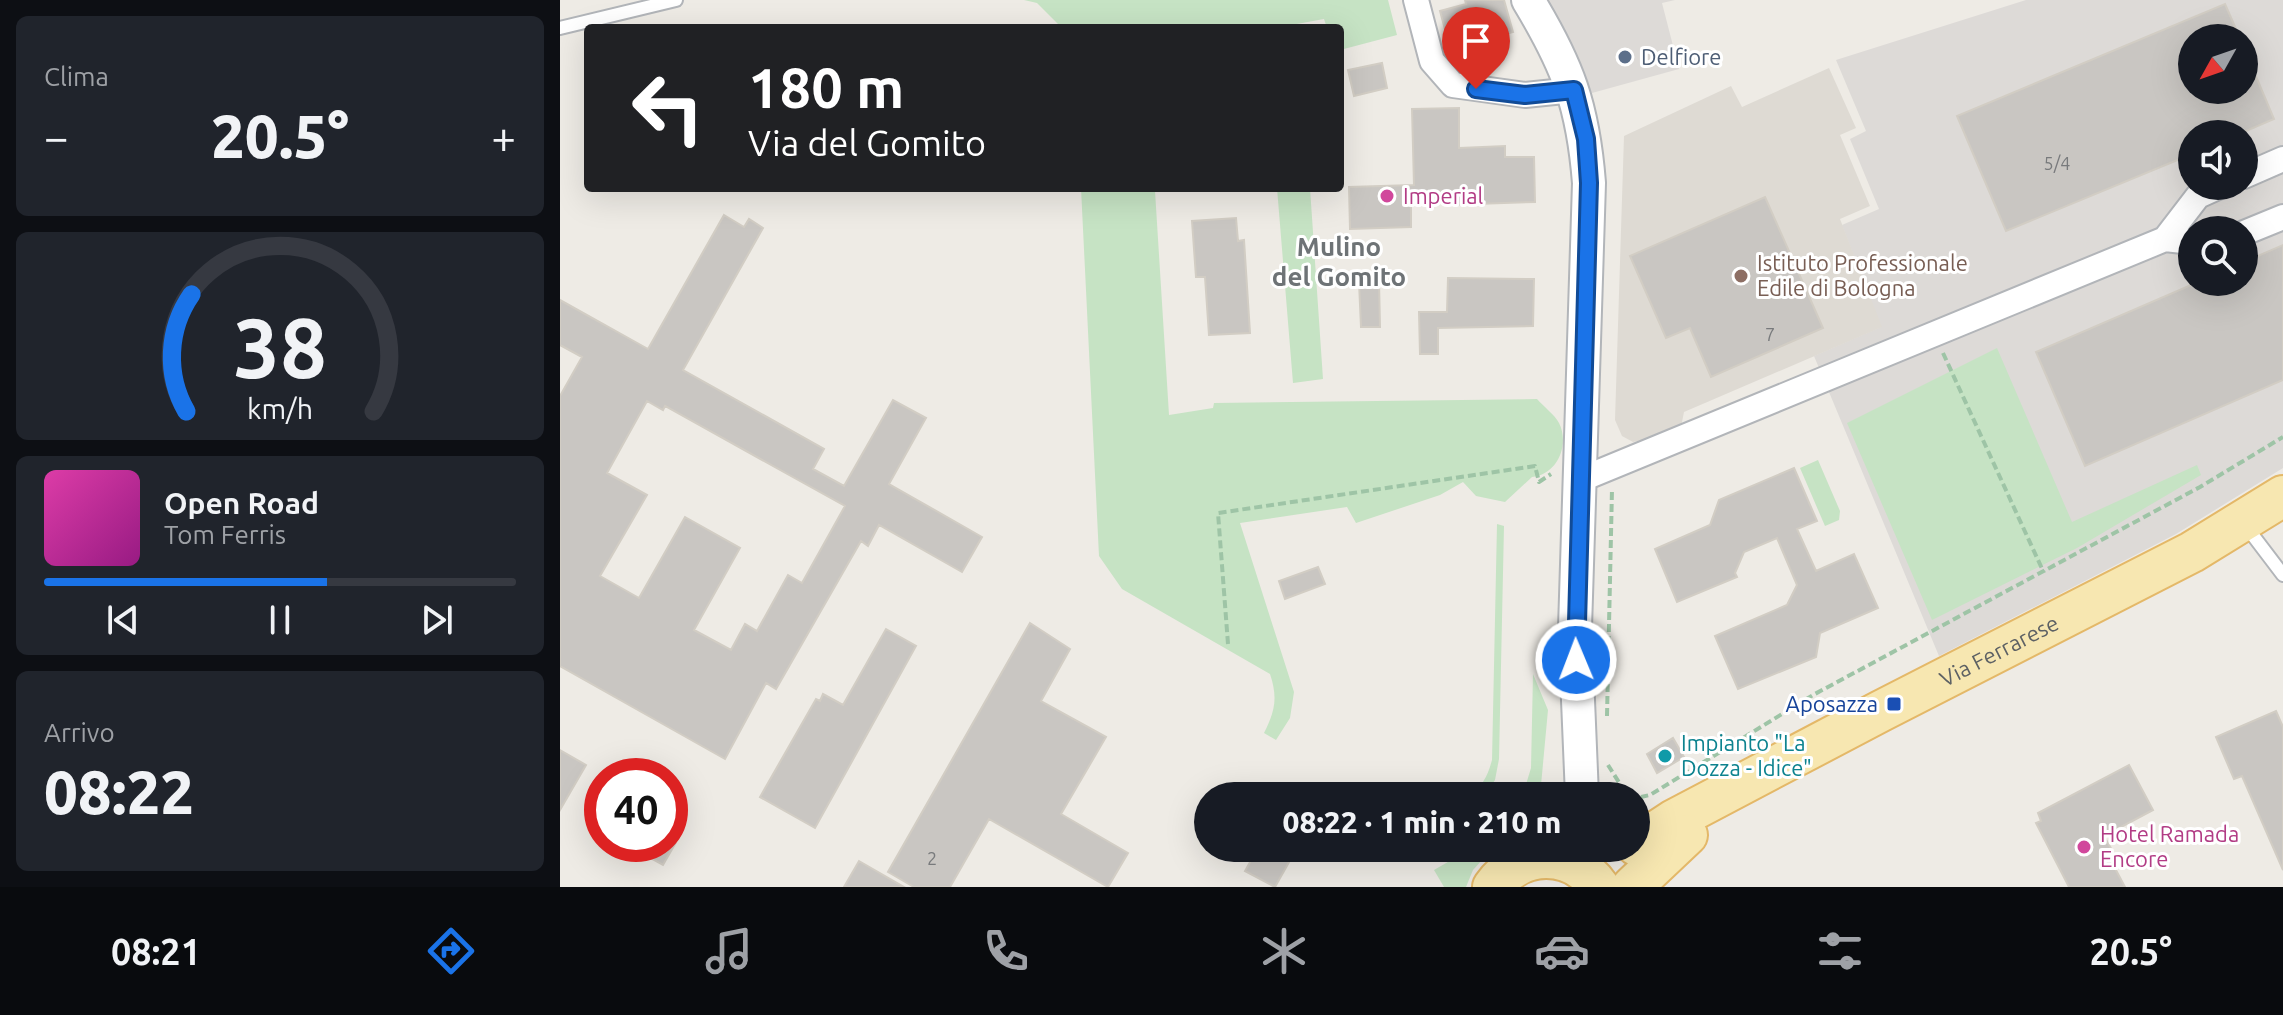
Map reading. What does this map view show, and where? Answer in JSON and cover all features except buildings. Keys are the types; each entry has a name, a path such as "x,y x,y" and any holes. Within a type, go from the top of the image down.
{"main road":[{"name":"Via Ferrarese","path":"1650,836 2243,522 2283,496"},
{"name":"Via Ferrarese","path":"1632,887 1698,824 1714,801"},
{"path":"1512,868 1544,857 1566,860 1586,869"}],"street":[{"path":"1416,0 1432,61 1453,85 1525,95 1574,90"},
{"path":"1528,0 1574,90 1586,139 1589,183 1566,477 1575,628 1592,720 1614,782"},
{"path":"2258,170 2283,159"},
{"path":"2165,239 2195,200"},
{"path":"2258,227 2283,217"},
{"path":"1566,477 1612,469 2165,239 2178,240"},
{"path":"1568,782 1592,720"},
{"path":"1584,782 1592,720"},
{"name":"Via Ferrarese","path":"1650,802 1714,801"}],"lane":[{"path":"560,28 676,0"},
{"path":"2243,522 2283,575"}],"path":[{"path":"1934,335 2044,573"},
{"path":"1650,795 1813,695 2044,573 2283,437"},
{"path":"1228,644 1218,513 1535,466 1539,482 1566,477"},
{"path":"1592,720 1612,469"},
{"path":"1607,758 1616,782"}],"shaded area":[{"name":"Delfiore","path":"1543,0 1675,0 1662,3 1679,69 1592,93"},
{"path":"2026,0 2283,0 2283,468 2176,534 1939,656 1814,356 1881,327 1842,225 1879,209 1850,139 1866,131 1836,60"},
{"name":"Istituto Professionale Edile di Bologna","path":"1829,68 1856,128 1840,135 1870,206 1840,219 1882,327 1684,412 1680,432 1633,442 1622,436 1615,420 1624,136 1731,86 1742,107"}],"green space":[{"path":"1024,0 1388,0 1397,35 1344,49 1344,24 1326,24 1324,19 1297,24 1058,24 1037,3"},
{"path":"1081,192 1155,192 1169,415 1213,408 1214,403 1537,399 1557,420 1562,432 1562,449 1554,465 1541,475 1532,477 1505,502 1476,496 1463,482 1440,495 1356,523 1347,507 1240,523 1294,692 1290,718 1276,740 1264,733 1274,704 1270,674 1122,589 1099,556"},
{"path":"1277,192 1310,192 1323,379 1293,383"},
{"path":"1997,348 2072,522 2197,465 2201,475 2077,548 1932,620 1847,423"},
{"path":"1818,460 1840,511 1839,520 1825,526 1800,468"},
{"path":"1497,524 1504,526 1499,759 1495,780 1483,782 1492,760"},
{"path":"1533,674 1548,710 1541,782 1527,782 1531,768"},
{"path":"1448,862 1480,862 1466,887 1444,887 1434,870"}],"place":[{"name":"Delfiore","path":"1625,57"},
{"name":"Imperial","path":"1387,196"},
{"name":"Istituto Professionale Edile di Bologna","path":"1741,276"},
{"name":"Aposazza","path":"1894,704"},
{"name":"Impianto \"La Dozza - Idice\"","path":"1665,756"},
{"name":"Hotel Ramada Encore","path":"2084,847"}],"district":[{"name":"Mulino del Gomito","path":"1339,262"}],"route":[{"path":"1476,89 1525,95 1574,90 1582,114 1589,183 1576,660"}]}
